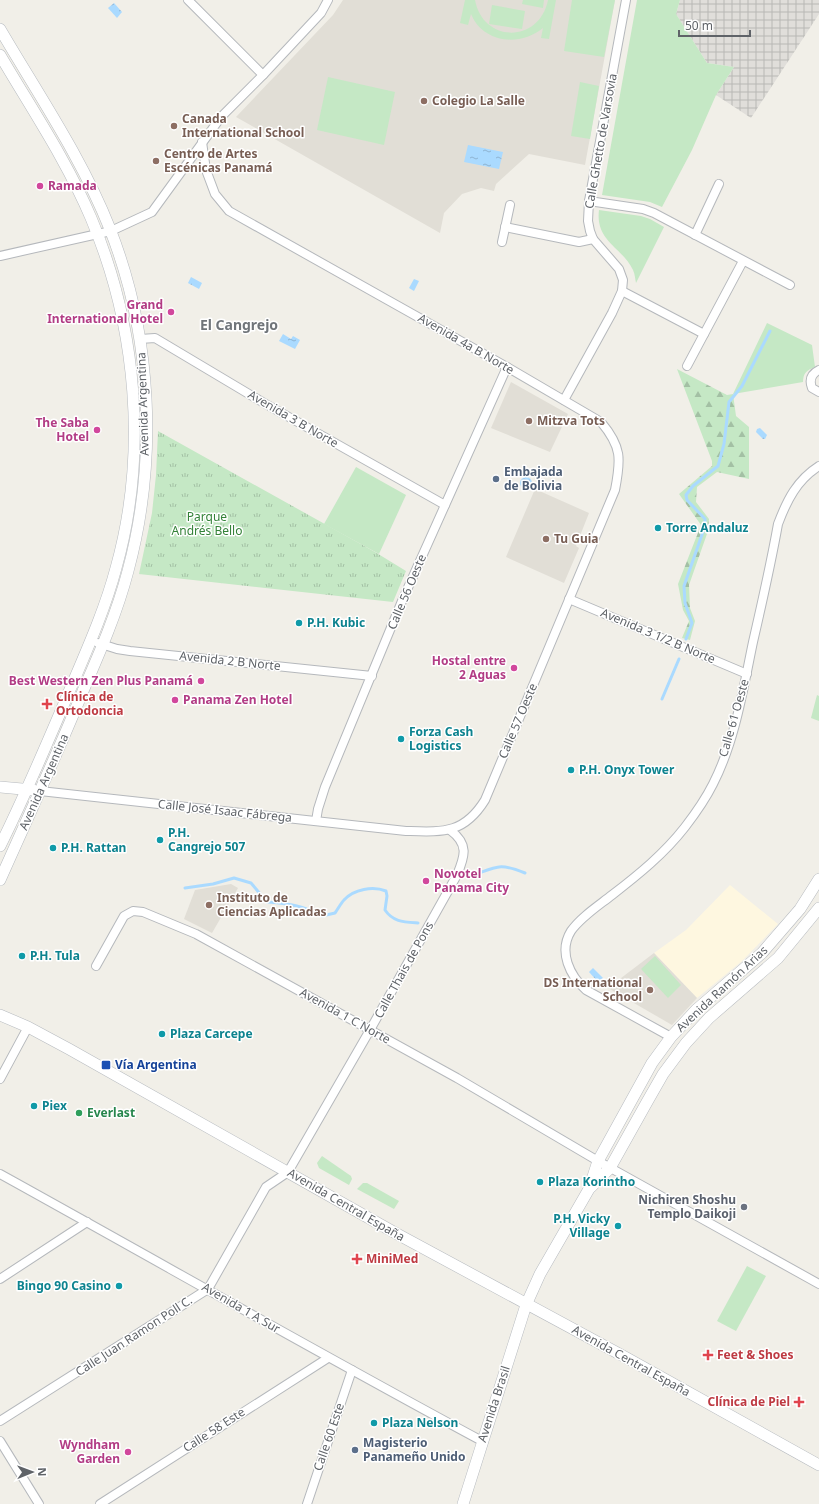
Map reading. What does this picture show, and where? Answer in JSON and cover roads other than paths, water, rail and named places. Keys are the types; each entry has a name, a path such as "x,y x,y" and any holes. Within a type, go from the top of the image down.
{"main road":[{"name":"Avenida Argentina","path":"0,28 77,161 101,207 111,231 128,284 140,339 144,366 147,437 141,507 128,571 112,620 66,734 0,880"},
{"path":"1,56 6,60 10,58 13,51"},
{"name":"Avenida Argentina","path":"0,846 19,807 53,729 90,639 116,568 130,498 135,429 129,349 115,290 97,234 76,186 1,56"},
{"path":"11,73 15,68 19,67 23,69"},
{"path":"53,729 66,734"},
{"name":"Calle José Isaac Fábrega","path":"0,787 40,791"},
{"path":"19,807 25,803 30,805 31,811"},
{"path":"816,883 812,902 819,910"},
{"name":"Avenida Ramón Arias","path":"526,1305 540,1274 589,1189 598,1161 652,1063 671,1037 696,1010 762,953 800,909 816,883"},
{"name":"Avenida Ramón Arias","path":"589,1189 610,1168 664,1074 686,1043 709,1018 778,958 819,910"},
{"name":"Avenida Central España","path":"0,1014 28,1027 288,1172 399,1236 626,1357 819,1465"},
{"name":"Avenida Brasil","path":"463,1504 526,1305"}],"street":[{"path":"188,0 263,75"},
{"path":"0,256 111,231 152,212 221,117 321,13 328,0"},
{"name":"Calle Ghetto de Varsovia","path":"622,291 623,280 619,269 593,239 588,221 590,201 626,0"},
{"name":"Avenida 4a B Norte","path":"202,142 206,168 214,194 229,211 507,367 601,422 612,436 617,450 619,462 615,490 569,599"},
{"path":"189,161 196,160 206,168"},
{"path":"695,235 719,184"},
{"path":"590,201 643,209 654,213 790,285"},
{"path":"502,242 510,205"},
{"path":"505,227 579,242 593,239"},
{"path":"687,366 743,260"},
{"path":"564,400 612,313 622,291 704,334"},
{"path":"125,330 138,328"},
{"name":"Avenida 3 B Norte","path":"140,339 155,338 264,403 445,505"},
{"name":"Calle 56 Oeste","path":"316,821 318,809 326,788 402,600 507,367"},
{"path":"819,370 813,374 810,381 812,388 819,392"},
{"name":"Calle 61 Oeste","path":"671,1037 586,990 578,983 570,971 566,958 566,945 571,932 583,918 640,873 682,832 714,783 733,732 747,674 778,524 783,511 798,484 819,466"},
{"name":"Avenida 3 1/2 B Norte","path":"569,599 747,674"},
{"name":"Calle 57 Oeste","path":"450,830 465,824 474,816 485,800 569,599"},
{"name":"Avenida 2 B Norte","path":"90,639 117,650 372,676"},
{"name":"Calle José Isaac Fábrega","path":"40,791 406,831 450,830"},
{"name":"Calle Thais de Pons","path":"288,1172 457,875 462,862 464,848 459,837 450,830"},
{"name":"Avenida 1 C Norte","path":"96,966 124,916 133,911 138,911 196,934 457,1078 610,1168 819,1284"},
{"path":"0,1079 28,1027"},
{"name":"Calle Juan Ramon Poll C.","path":"0,1421 208,1289 266,1187 288,1172"},
{"name":"Avenida 1 A Sur","path":"0,1174 208,1289 328,1358 482,1441"},
{"path":"0,1279 87,1222"},
{"name":"Calle 58 Este","path":"100,1504 328,1358"},
{"name":"Calle 60 Este","path":"307,1504 352,1370"},
{"path":"0,1441 39,1504"}],"water":[{"path":"114,3 122,12 117,18 108,8"},
{"path":"468,145 503,152 499,169 464,162"},
{"path":"191,277 202,283 199,289 188,283"},
{"path":"414,279 419,281 414,291 409,288"},
{"path":"283,334 291,339 293,336 300,340 295,349 279,341"},
{"path":"760,428 767,435 765,439 763,439 756,432 757,429"},
{"path":"524,477 528,477 532,483 528,489 524,489 520,485 520,481"},
{"path":"593,968 603,978 598,982 589,972"}],"waterway":[{"path":"686,639 692,623 685,603 684,586 705,526 705,519 687,500 686,495 693,486 718,466 724,444 729,402 742,386 770,331"},
{"path":"662,699 679,659"},
{"path":"474,875 499,867 510,868 525,873"},
{"path":"185,888 213,884 234,878 251,883 267,902 282,903 308,909 322,916 335,913 344,900 353,893 375,889 386,891 387,896 385,910 388,914 399,921 418,923"}],"place":[{"name":"Colegio La Salle","path":"424,101"},
{"name":"Canada International School","path":"174,126"},
{"name":"Centro de Artes Escénicas Panamá","path":"156,161"},
{"name":"Ramada","path":"40,186"},
{"name":"Grand International Hotel","path":"171,312"},
{"name":"Mitzva Tots","path":"529,421"},
{"name":"The Saba Hotel","path":"97,430"},
{"name":"Embajada de Bolivia","path":"496,479"},
{"name":"Torre Andaluz","path":"658,528"},
{"name":"Tu Guia","path":"546,539"},
{"name":"P.H. Kubic","path":"299,623"},
{"name":"Hostal entre 2 Aguas","path":"514,668"},
{"name":"Best Western Zen Plus Panamá","path":"201,681"},
{"name":"Panama Zen Hotel","path":"175,700"},
{"name":"Clínica de Ortodoncia","path":"47,704"},
{"name":"Forza Cash Logistics","path":"401,739"},
{"name":"P.H. Onyx Tower","path":"571,770"},
{"name":"P.H. Cangrejo 507","path":"160,840"},
{"name":"P.H. Rattan","path":"53,848"},
{"name":"Novotel Panama City","path":"426,881"},
{"name":"Instituto de Ciencias Aplicadas","path":"209,905"},
{"name":"P.H. Tula","path":"22,956"},
{"name":"DS International School","path":"650,990"},
{"name":"Plaza Carcepe","path":"162,1034"},
{"name":"Vía Argentina","path":"106,1065"},
{"name":"Piex","path":"34,1106"},
{"name":"Everlast","path":"79,1113"},
{"name":"Plaza Korintho","path":"540,1182"},
{"name":"Nichiren Shoshu Templo Daikoji","path":"744,1207"},
{"name":"P.H. Vicky Village","path":"618,1226"},
{"name":"MiniMed","path":"357,1259"},
{"name":"Bingo 90 Casino","path":"119,1286"},
{"name":"Feet & Shoes","path":"708,1355"},
{"name":"Clínica de Piel","path":"799,1402"},
{"name":"Plaza Nelson","path":"374,1423"},
{"name":"Magisterio Panameño Unido","path":"355,1450"},
{"name":"Wyndham Garden","path":"128,1452"}],"district":[{"name":"El Cangrejo","path":"239,325"}],"park label":[{"name":"Parque Andrés Bello","path":"207,524"}]}
